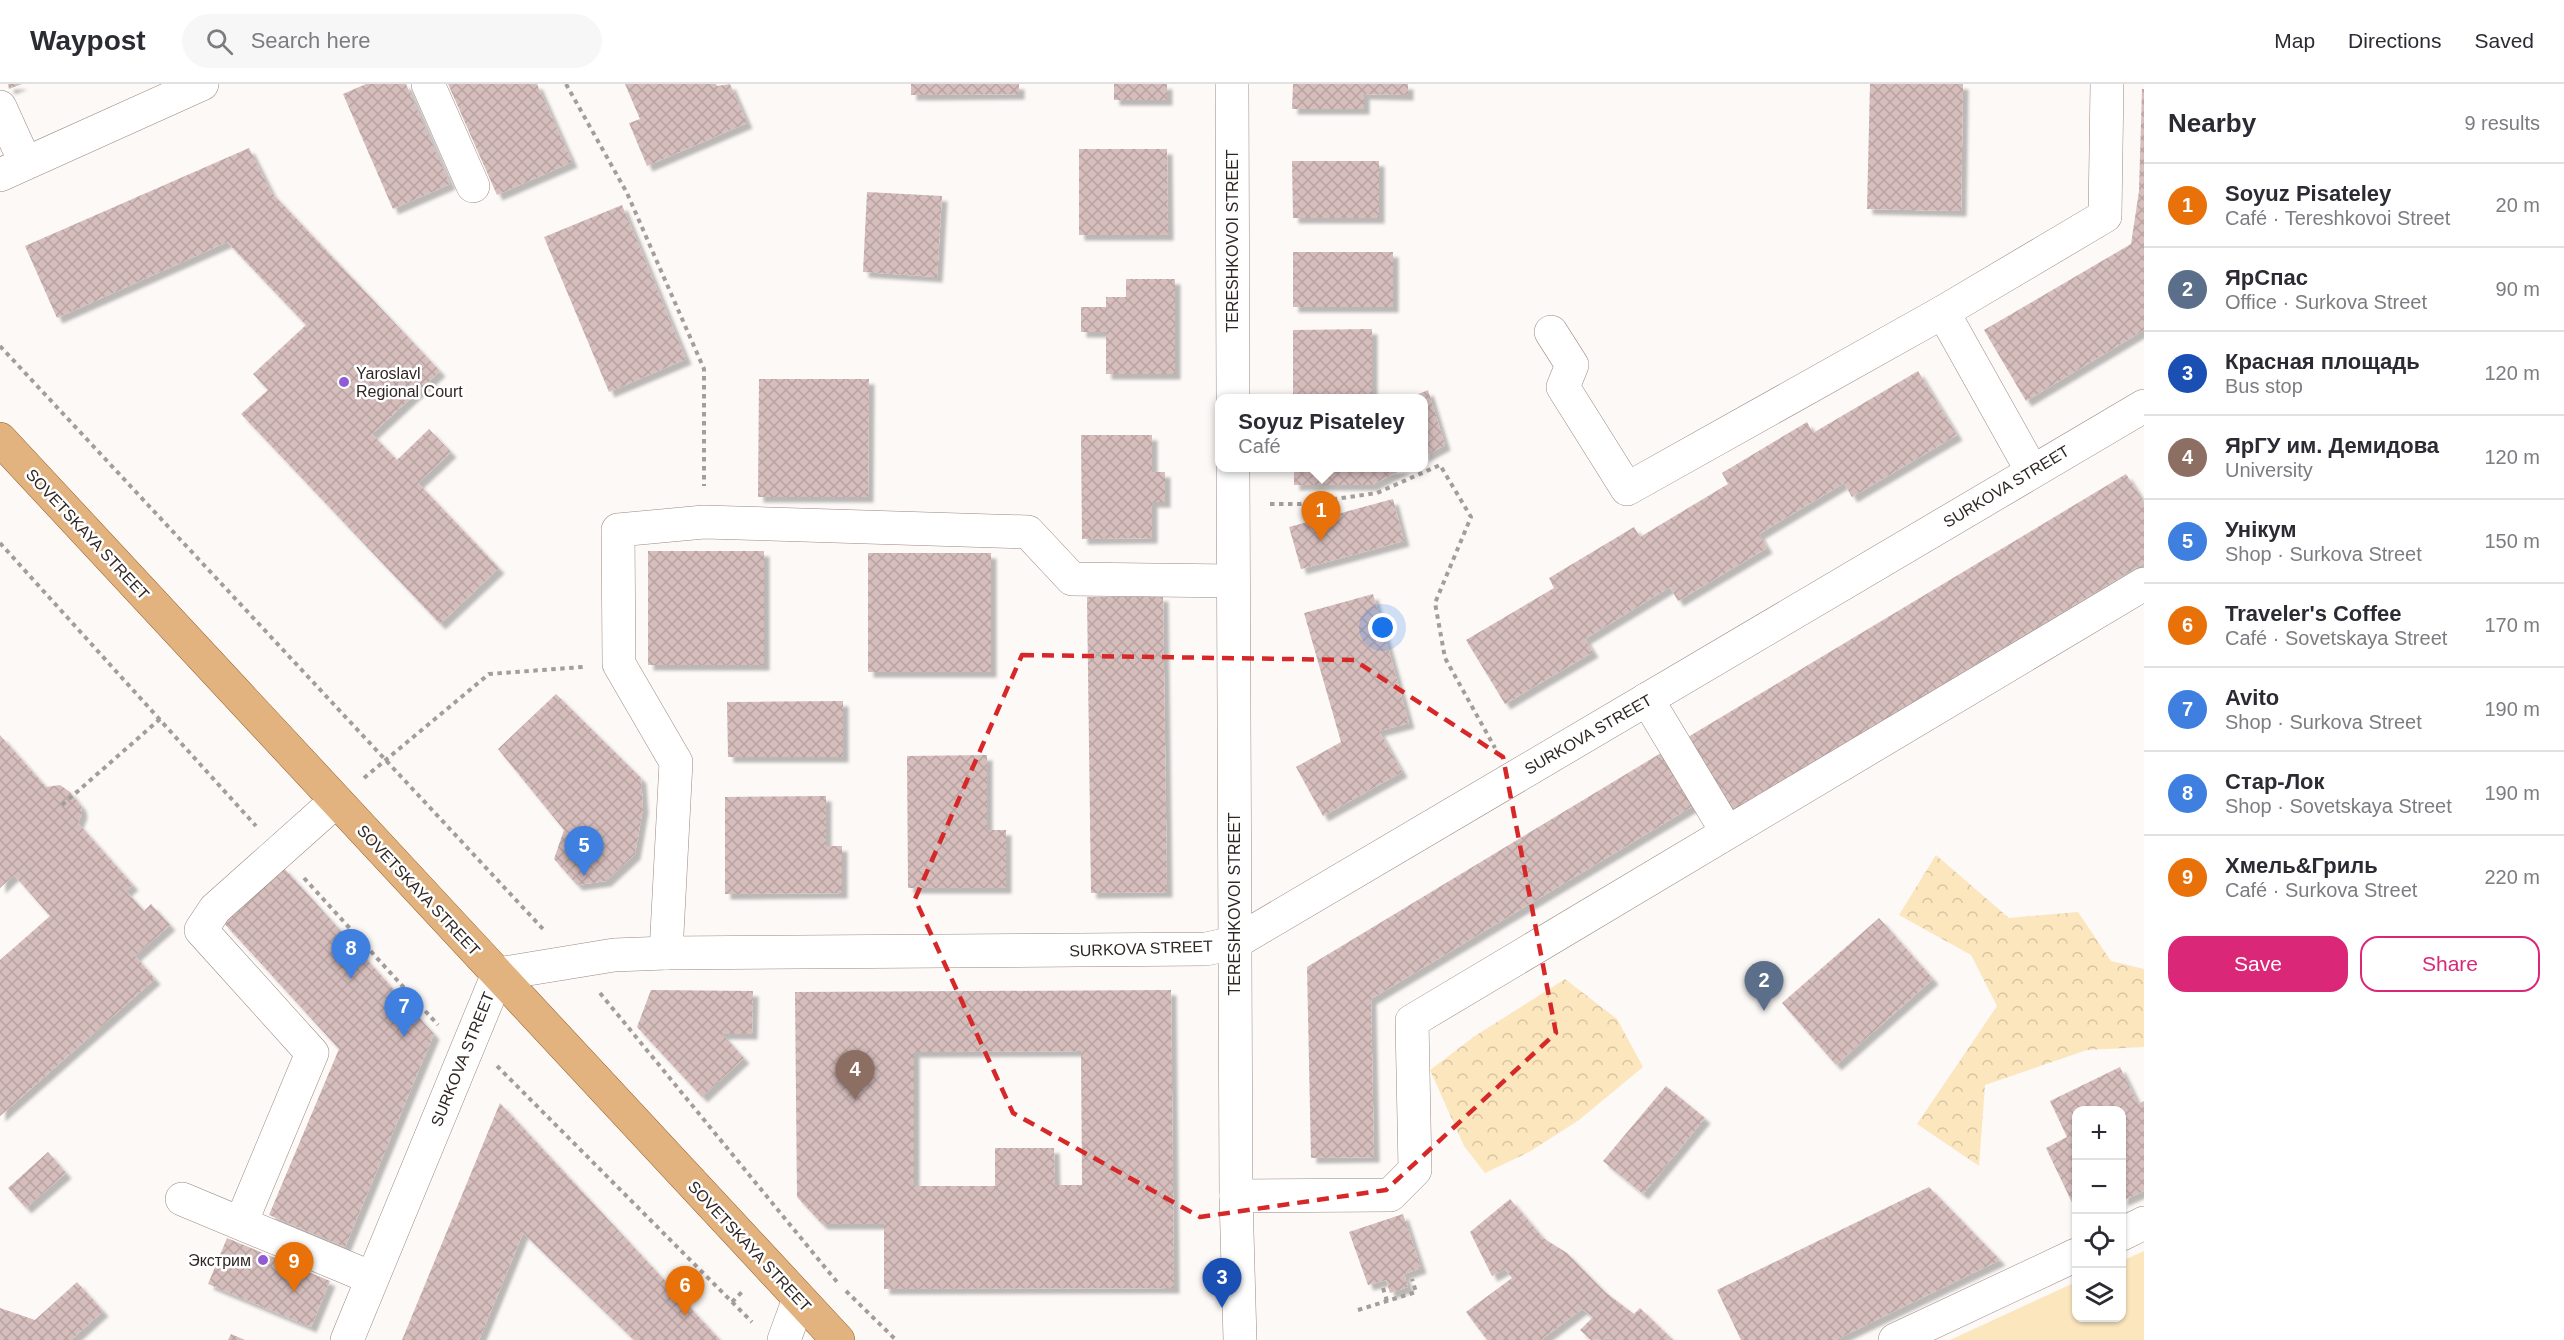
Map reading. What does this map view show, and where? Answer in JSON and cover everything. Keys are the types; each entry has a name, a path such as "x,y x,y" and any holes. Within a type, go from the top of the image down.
{"main road":[{"name":"SOVETSKAYA STREET","path":"0,440 838,1340"}],"street":[{"path":"0,107 12,169 202,84"},
{"path":"428,84 473,186"},
{"name":"TERESHKOVOI STREET","path":"1232,84 1233,394"},
{"path":"1551,332 1572,365 1563,387 1627,489 1943,312 2104,216 2107,84"},
{"path":"1943,312 2032,471"},
{"name":"SURKOVA STREET","path":"347,1340 498,974 614,955 1206,949 1234,943 2032,471 2142,410"},
{"name":"TERESHKOVOI STREET","path":"1233,472 1236,1196 1240,1340"},
{"path":"666,953 676,762 619,664 618,530 704,522 1028,532 1072,579 1233,581"},
{"path":"1236,1196 1390,1195 1415,1170 1412,1021 2144,584"},
{"path":"1647,699 1727,832"},
{"path":"241,1223 312,1053 201,930 215,909 336,801"},
{"path":"182,1199 372,1278"},
{"path":"2126,1232 2144,1223"},
{"path":"1895,1340 2072,1257"},
{"path":"784,1340 799,1299"}],"path":[{"path":"566,84 627,194 704,369 704,522"},
{"path":"0,346 574,962 840,1285 896,1340"},
{"path":"1428,470 1440,465 1471,517 1435,603 1445,658 1511,779"},
{"path":"1233,504 1300,504 1377,493 1424,472"},
{"path":"0,543 444,1032 471,1039 754,1325"},
{"path":"336,801 489,674 619,664"},
{"path":"62,805 160,719"},
{"path":"1358,1310 1416,1292 1412,1279"},
{"path":"1383,1288 1387,1301"}],"highlighted area":[{"path":"1022,655 1354,660 1503,757 1556,1033 1386,1190 1200,1217 1013,1113 915,899"}],"green space":[{"path":"1936,855 2009,918 2078,912 2111,961 2144,969 2144,1047 2087,1050 1985,1085 1979,1166 1917,1124 1997,1006 1971,955 1899,915"},
{"path":"1565,979 1617,1019 1643,1067 1579,1120 1529,1152 1485,1173 1464,1146 1430,1070 1475,1036"},
{"path":"2144,1251 2144,1340 1950,1340 2072,1284 2072,1322 2126,1322 2126,1259"}],"building":[{"path":"8,84 22,84 9,89"},
{"path":"366,84 406,84 450,184 393,209 343,94"},
{"path":"448,84 537,84 572,162 497,195"},
{"path":"625,84 716,84 717,86 730,84 747,123 647,166 629,123 640,119"},
{"path":"911,84 1019,84 1019,94 911,95"},
{"path":"1114,84 1167,84 1167,100 1114,100"},
{"path":"1293,84 1408,84 1408,95 1364,94 1364,109 1292,109"},
{"path":"1870,84 1963,84 1961,211 1867,209"},
{"path":"2142,89 2144,89 2144,330 2026,401 1984,330 2131,244 2139,191"},
{"name":"Yaroslavl Regional Court","path":"249,148 271,192 440,371 372,434 397,460 429,429 451,452 418,483 499,568 440,624 241,414 268,390 253,374 306,325 227,242 57,318 25,246"},
{"path":"1079,149 1167,149 1168,235 1079,235"},
{"path":"1292,161 1379,161 1379,218 1293,218"},
{"path":"867,192 942,196 937,277 863,272"},
{"path":"622,205 686,359 609,392 544,237"},
{"path":"1293,252 1393,252 1393,307 1293,307"},
{"path":"1126,279 1175,279 1175,374 1106,374 1106,332 1081,332 1081,307 1106,307 1106,297 1126,297"},
{"path":"1372,329 1372,394 1293,394 1293,330"},
{"path":"1918,371 1957,435 1852,497 1844,483 1759,534 1767,548 1678,601 1670,587 1585,639 1593,652 1505,704 1466,640 1554,588 1549,578 1634,527 1640,537 1728,484 1722,473 1807,422 1813,433"},
{"path":"759,379 869,379 868,497 758,497"},
{"path":"1428,390 1445,445 1428,454 1428,394 1418,394"},
{"path":"1081,435 1152,435 1152,472 1165,472 1165,502 1152,502 1152,538 1082,539"},
{"path":"1294,472 1397,472 1372,485 1294,485"},
{"path":"2126,474 2144,502 2144,563 1732,811 1688,737"},
{"path":"1393,499 1404,541 1301,569 1289,527"},
{"path":"648,551 764,551 764,665 648,665"},
{"path":"868,553 991,553 991,672 868,672"},
{"path":"1373,594 1409,723 1379,731 1402,772 1323,816 1296,767 1341,742 1304,613"},
{"path":"1163,596 1167,892 1091,893 1087,597"},
{"path":"556,694 641,778 643,808 635,854 606,881 577,885 554,859 564,830 498,749"},
{"path":"843,701 843,757 728,757 727,702"},
{"path":"0,735 46,787 60,785 70,792 81,806 82,813 78,823 133,885 126,891 144,911 151,904 170,925 135,956 155,979 0,1116 0,960 50,916 14,875 0,888"},
{"path":"1661,753 1693,806 1371,999 1374,1157 1311,1158 1307,967"},
{"path":"987,755 987,830 1006,830 1006,888 908,888 907,756"},
{"path":"826,796 826,846 842,846 842,893 725,894 725,797"},
{"path":"283,867 434,1034 345,1247 269,1215 339,1049 223,922"},
{"path":"1879,918 1933,979 1836,1065 1782,1003"},
{"path":"651,990 753,991 752,1034 722,1034 744,1058 702,1097 637,1027"},
{"path":"1171,990 1174,1288 884,1289 884,1224 822,1224 797,1197 795,992","holes":["1081,1051 1082,1185 1055,1185 1054,1148 995,1148 995,1186 914,1186 914,1052"]},
{"path":"2120,1067 2138,1104 2144,1101 2144,1191 2126,1199 2126,1106 2072,1106 2072,1203 2046,1148 2067,1137 2050,1101"},
{"path":"1666,1086 1705,1118 1643,1194 1603,1161"},
{"path":"500,1103 720,1340 634,1340 523,1233 479,1340 402,1340"},
{"path":"48,1152 66,1173 26,1208 8,1188"},
{"path":"1929,1187 2000,1260 1835,1340 1741,1340 1717,1290"},
{"path":"1510,1199 1543,1238 1567,1253 1605,1292 1634,1314 1640,1308 1673,1340 1613,1340 1611,1338 1591,1340 1580,1330 1593,1317 1582,1309 1541,1340 1487,1340 1466,1312 1512,1278 1505,1269 1492,1276 1470,1232"},
{"path":"1403,1214 1421,1268 1404,1274 1408,1287 1390,1293 1386,1280 1368,1285 1349,1232"},
{"path":"227,1238 330,1281 311,1327 208,1284"},
{"path":"77,1282 103,1311 71,1340 0,1340 0,1308 35,1320"},
{"path":"231,1334 245,1340 228,1340"}],"place":[{"name":"Yaroslavl Regional Court","path":"344,382"},
{"name":"Soyuz Pisateley","path":"1321,541"},
{"name":"Унiкум","path":"584,876"},
{"name":"Стар-Лок","path":"351,979"},
{"name":"ЯрСпас","path":"1764,1011"},
{"name":"Avito","path":"404,1037"},
{"name":"ЯрГУ им. Демидова","path":"855,1100"},
{"name":"Экстрим","path":"263,1260"},
{"name":"Хмель&Гриль","path":"294,1292"},
{"name":"Красная площадь","path":"1222,1308"},
{"name":"Traveler's Coffee","path":"685,1316"}]}
